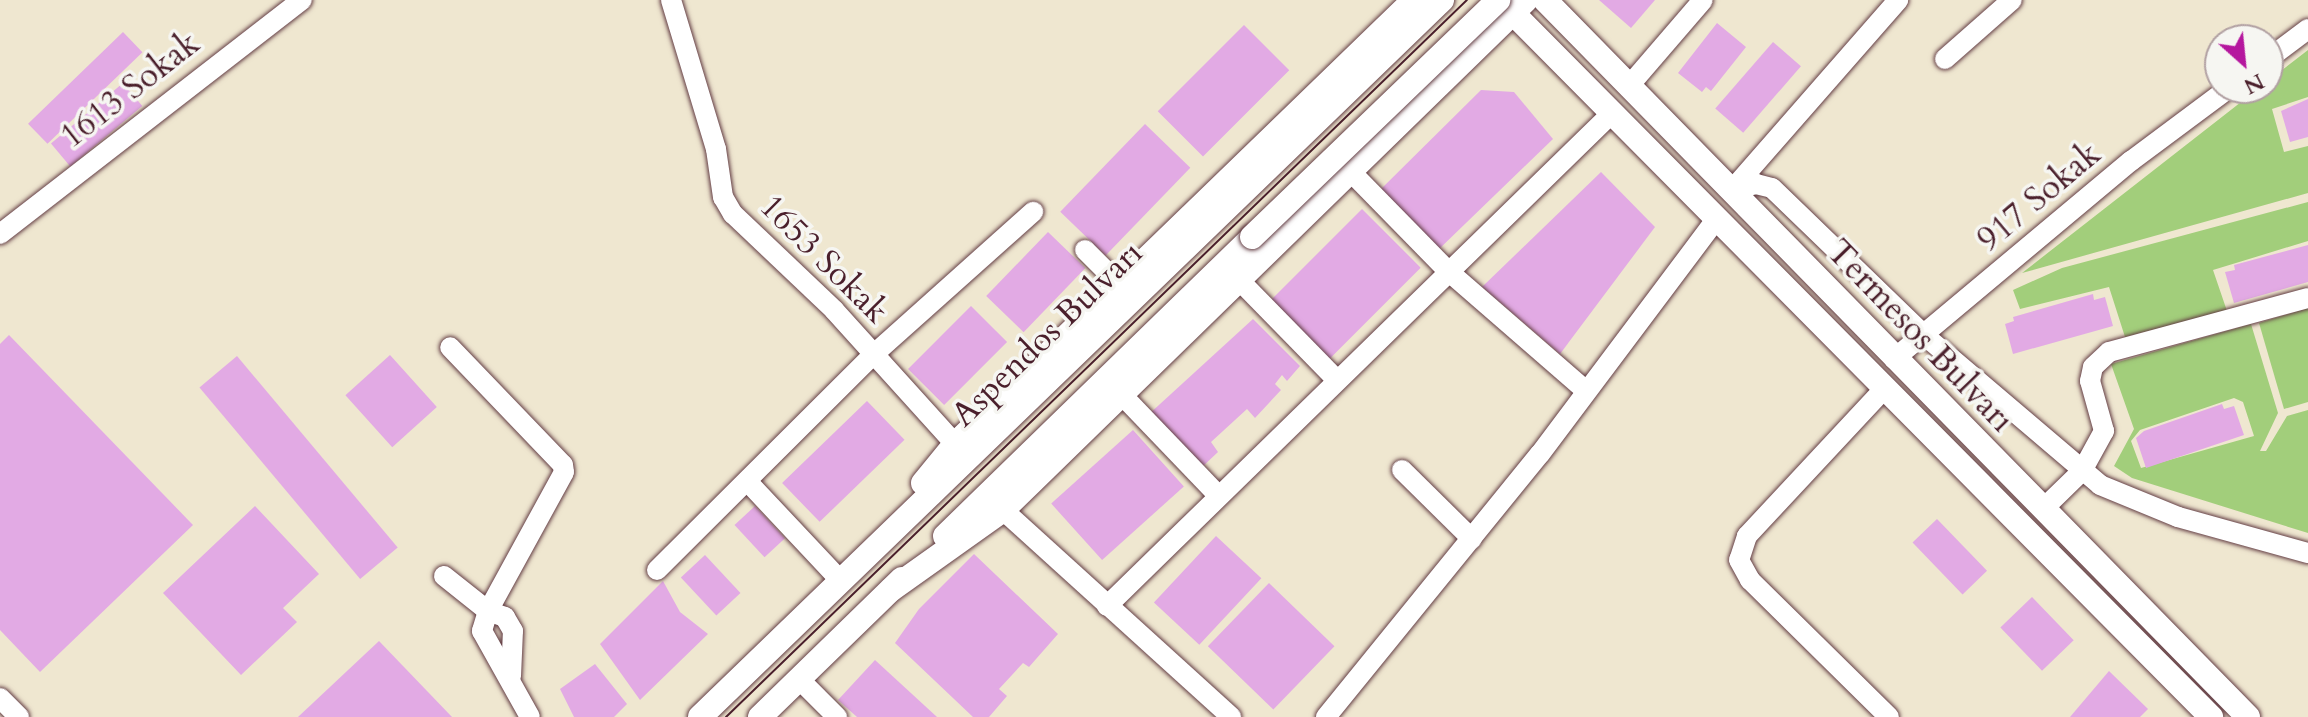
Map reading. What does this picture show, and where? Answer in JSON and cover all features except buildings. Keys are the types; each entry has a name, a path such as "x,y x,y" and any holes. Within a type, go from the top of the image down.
{"main road":[{"path":"858,563 955,444 1414,0"},
{"name":"Aspendos Bulvarı","path":"700,717 1442,0"},
{"path":"1475,0 1488,24 1482,43"},
{"name":"Termesos Bulvarı","path":"1545,0 2248,717"},
{"path":"892,589 1003,510 1482,43 1510,3"},
{"path":"760,717 1252,237 1510,3"},
{"name":"Termesos Bulvarı","path":"1510,3 1612,113 2211,717"}],"street":[{"name":"1613 Sokak","path":"0,234 302,0"},
{"name":"1653 Sokak","path":"671,0 716,149 723,197 733,214 873,355 955,444"},
{"path":"1629,86 1703,0"},
{"path":"1731,191 1853,45 1898,0"},
{"path":"1945,59 2012,0"},
{"path":"2284,47 2308,29"},
{"name":"917 Sokak","path":"1894,359 2131,161 2208,104"},
{"path":"1107,606 1447,270 1612,113"},
{"path":"1351,172 1447,270 1586,391"},
{"path":"1731,191 1756,184 1772,188 1924,335 2100,485 2178,517 2308,553"},
{"path":"657,570 873,355 1033,212"},
{"path":"1326,717 1472,539 1717,218"},
{"path":"1085,250 1119,284"},
{"path":"1239,280 1336,379"},
{"path":"2043,509 2082,471 2104,431 2090,381 2093,367 2109,352 2308,298"},
{"path":"450,347 563,465 564,472 488,611"},
{"path":"1884,389 1747,536 1739,560 1750,580 1889,717"},
{"path":"1121,394 1218,495"},
{"path":"1402,470 1472,539"},
{"path":"747,481 840,580"},
{"path":"1003,510 1231,717"},
{"path":"444,576 488,611 505,617 513,631 511,676 530,717"},
{"path":"799,679 837,717"},
{"path":"0,698 19,717"}],"green space":[{"path":"2308,50 2308,97 2272,109 2284,152 2308,146 2308,193 2022,273 2239,104 2284,104 2284,69"},
{"path":"2308,202 2308,241 2213,270 2227,311 2125,337 2109,287 2020,309 2013,290 2062,268"},
{"path":"2308,308 2308,402 2284,409 2259,323"},
{"path":"2251,324 2278,413 2260,451 2266,451 2287,416 2308,410 2308,533 2132,478 2114,466 2134,429 2111,364","holes":["2234,398 2243,402 2254,436 2141,468 2131,441 2140,430"]}],"tram line":[{"path":"726,717 1467,0"}]}
